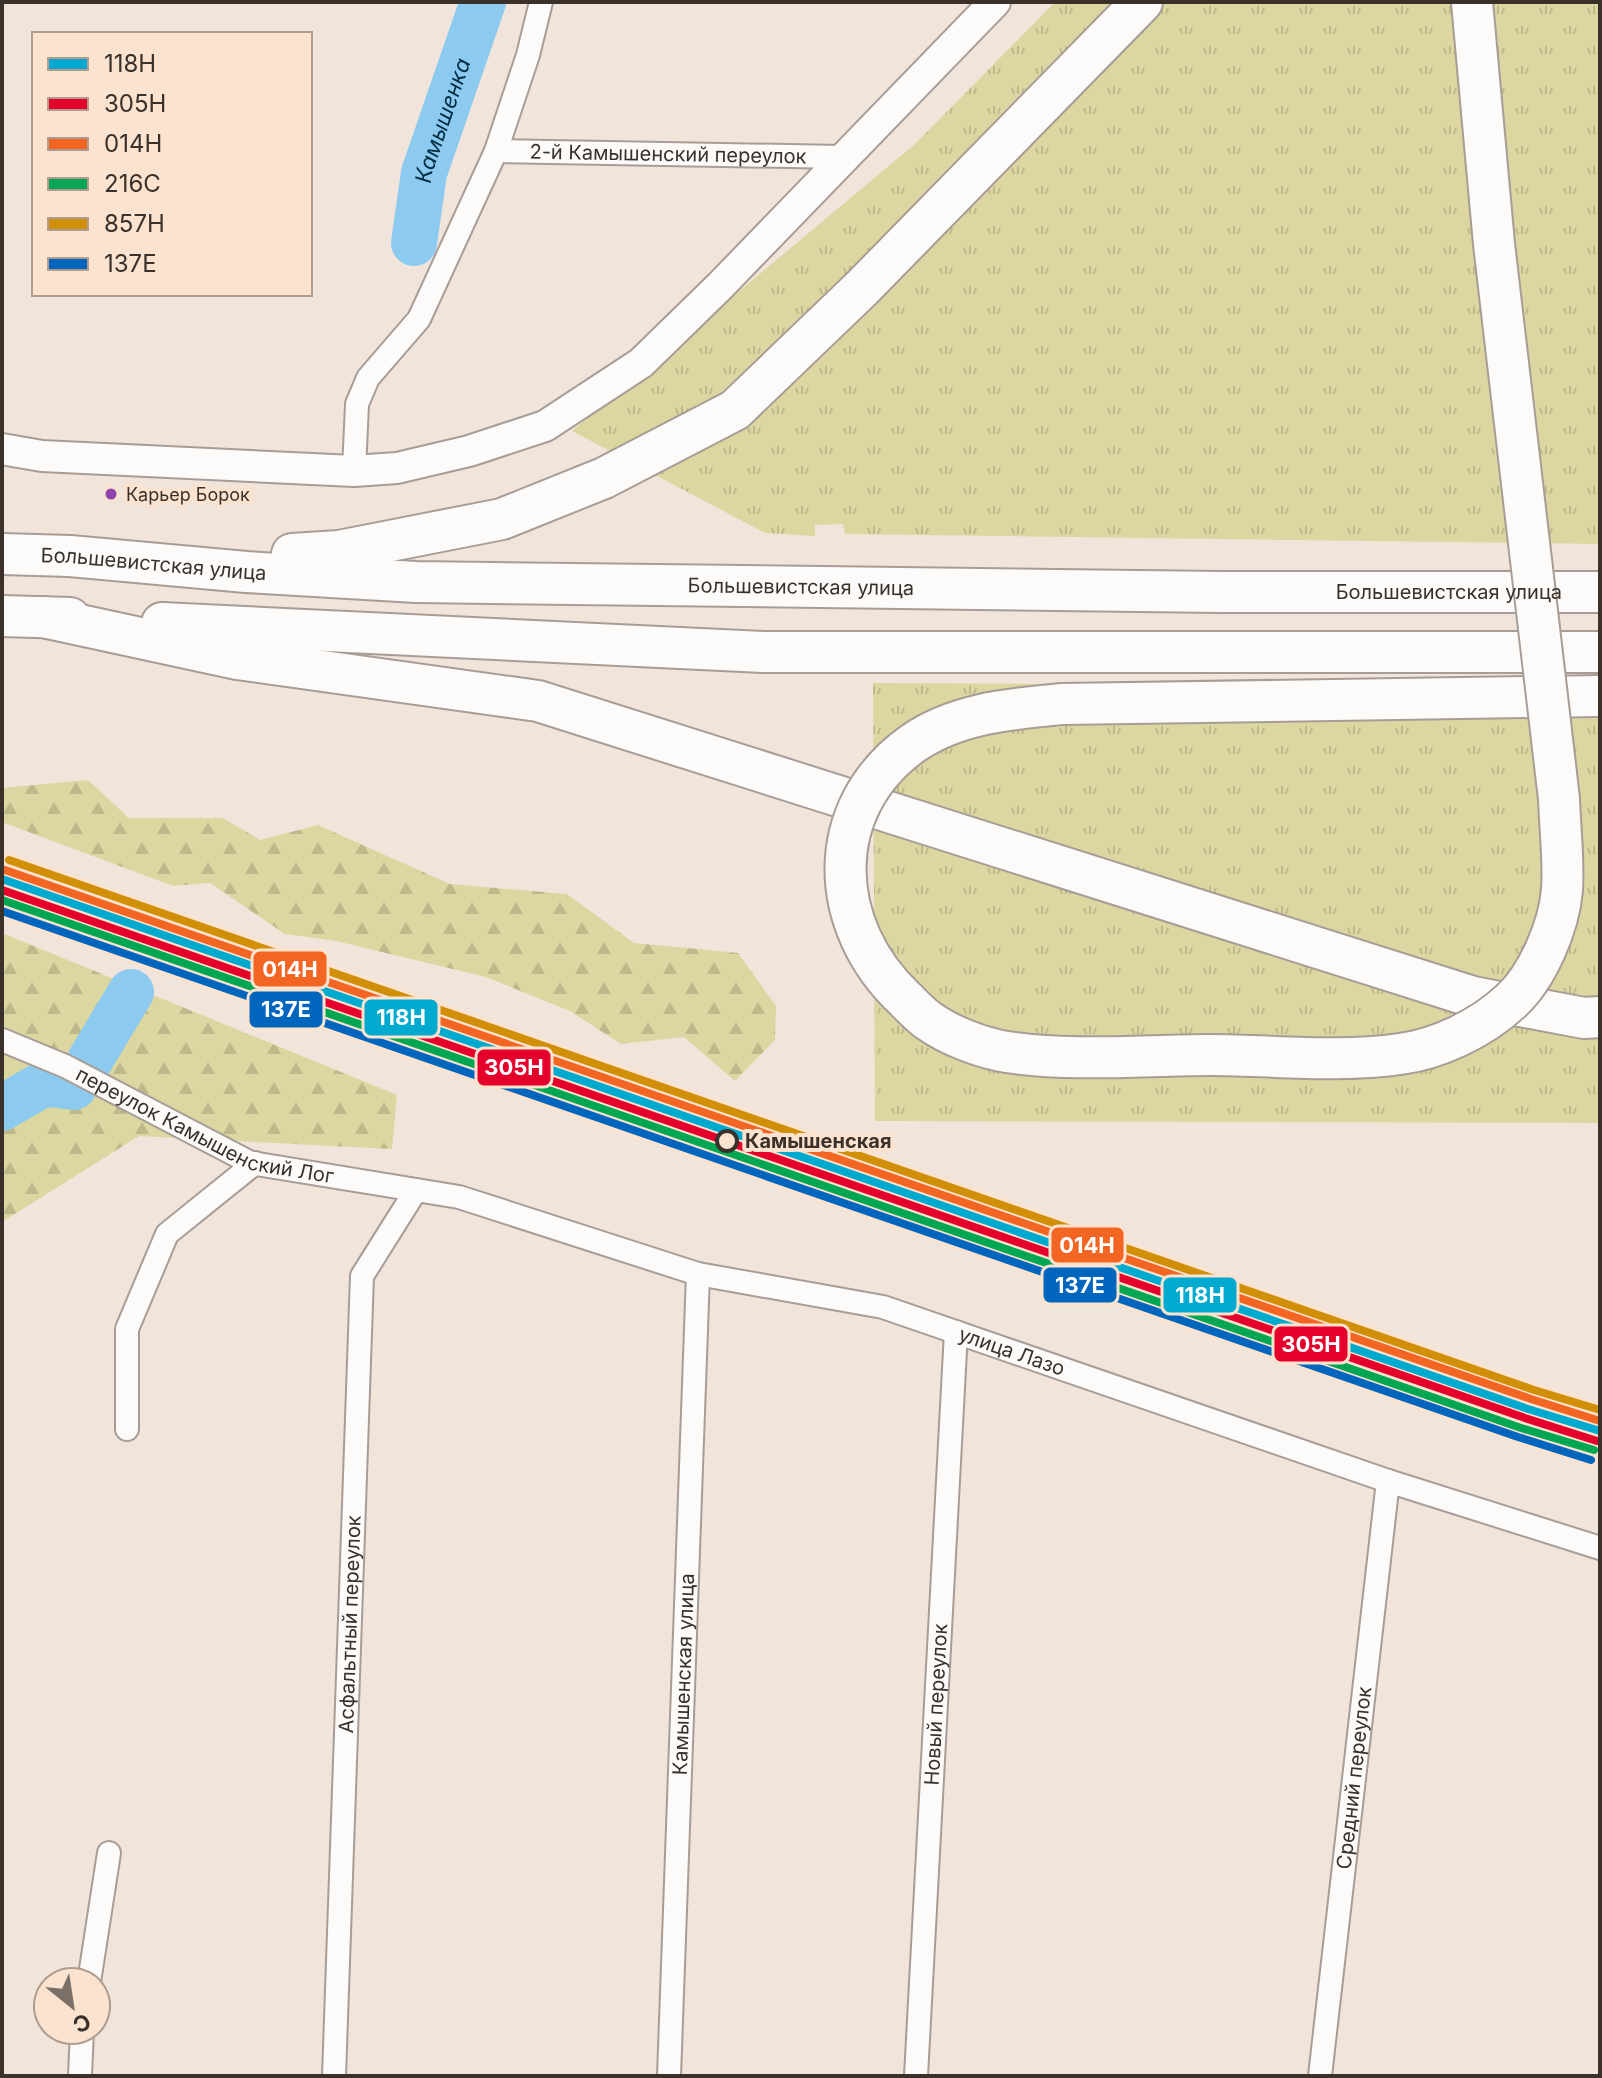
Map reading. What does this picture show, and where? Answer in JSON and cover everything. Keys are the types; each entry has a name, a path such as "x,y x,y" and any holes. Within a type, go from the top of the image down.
{"highway":[{"path":"145,563 339,551 502,519 604,478 735,410 862,288 1142,2"},
{"path":"1472,2 1494,244 1559,799 1562,891 1551,936 1538,963 1513,999 1482,1025 1402,1054 1329,1058 1086,1056 1006,1052 967,1040 928,1021 894,989 869,958 853,925 845,887 846,850 861,803 887,764 914,743 948,725 991,711 1062,704 1600,696"},
{"name":"Большевистская улица","path":"2,554 416,582 1220,592 1600,592"},
{"path":"2,616 763,652 1600,652"},
{"path":"43,617 237,659 538,701 1473,997 1584,1018 1600,1017"}],"street":[{"path":"354,471 357,404 368,378 419,319 496,151 528,55 541,2"},
{"path":"2,449 42,456 354,471 411,465 469,451 545,426 641,363 720,286 995,2"},
{"name":"2-й Камышенский переулок","path":"496,151 842,157"},
{"name":"переулок Камышенский Лог","path":"2,1040 65,1066 255,1163 416,1190"},
{"path":"127,1429 127,1329 167,1234 255,1163"},
{"name":"улица Лазо","path":"416,1190 459,1197 698,1274 883,1307 1388,1481 1600,1548"},
{"name":"Асфальтный переулок","path":"334,2076 362,1276 416,1190"},
{"name":"Камышенская улица","path":"669,2076 698,1274"},
{"name":"Новый переулок","path":"916,2076 956,1332"},
{"name":"Средний переулок","path":"1320,2076 1388,1481"},
{"path":"91,1966 109,1853"},
{"path":"80,2076 81,2046"}],"green space":[{"path":"1055,2 1600,2 1600,544 845,534 843,524 815,525 815,536 765,533 572,431 915,144"},
{"path":"873,683 1600,687 1600,1123 875,1121"},
{"path":"88,780 129,818 223,818 260,840 318,825 450,884 567,894 634,943 738,953 776,1006 775,1040 735,1081 684,1037 621,1044 570,1011 486,977 336,941 285,934 210,883 173,886 2,822 2,788"},
{"path":"2,933 397,1095 392,1149 139,1136 2,1222"}],"waterway":[{"name":"Камышенка","path":"414,243 424,173 483,2"},
{"name":"Камышенка","path":"89,1062 131,992"},
{"name":"Камышенка","path":"2,1108 38,1087 49,1084 74,1087"}],"transit line":[{"name":"857Н","path":"9,860 1534,1390 1600,1410"},
{"name":"014Н","path":"5,870 1600,1421"},
{"name":"118Н","path":"2,879 1528,1409 1600,1431"},
{"name":"305Н","path":"2,890 1597,1441"},
{"name":"216С","path":"2,900 1521,1428 1594,1450"},
{"name":"137Е","path":"2,911 1591,1460"}],"place":[{"name":"Карьер Борок","path":"111,494"},
{"name":"Камышенская","path":"727,1141"}]}
